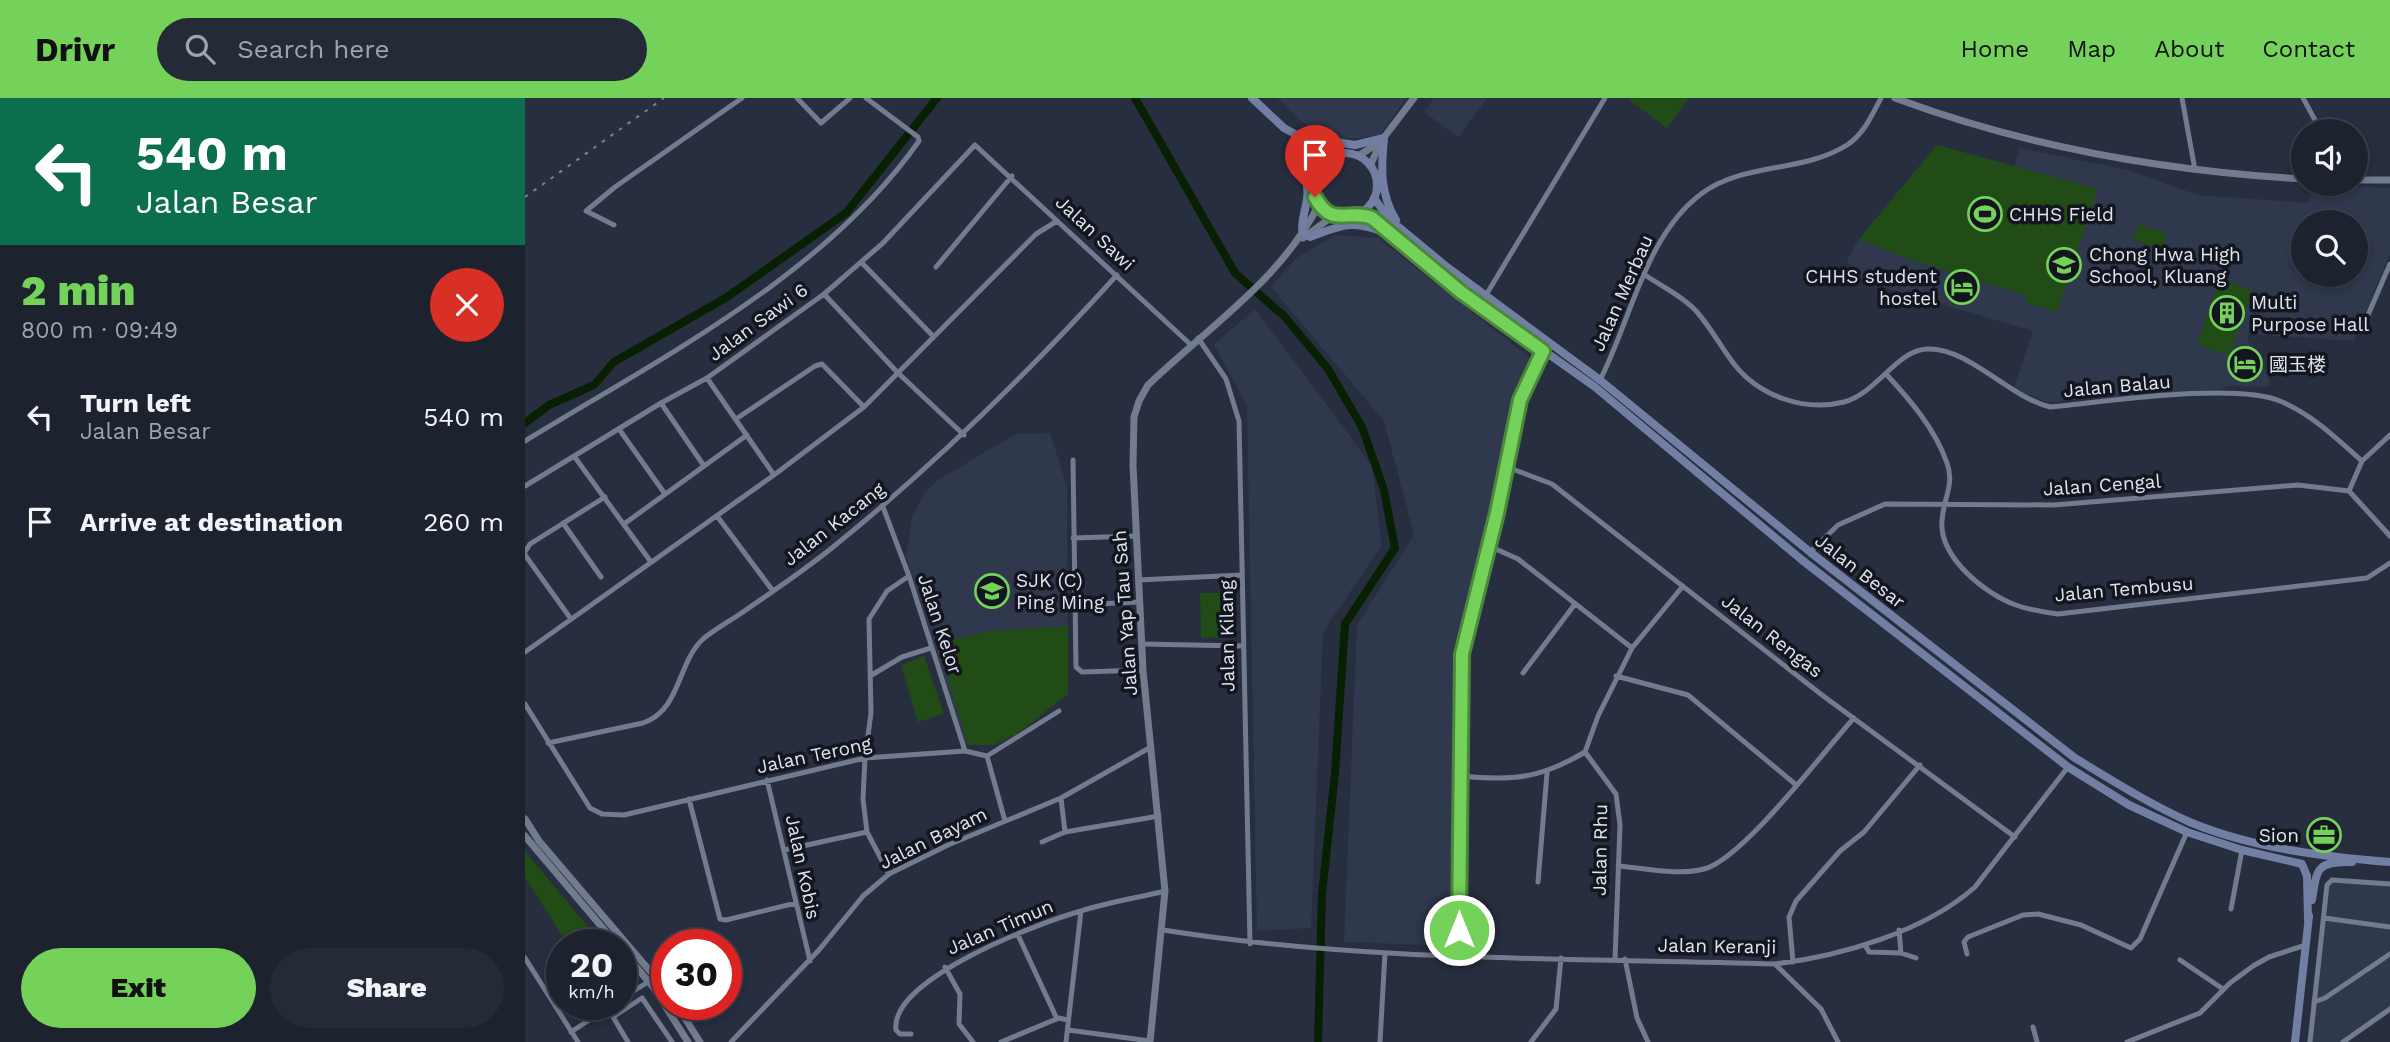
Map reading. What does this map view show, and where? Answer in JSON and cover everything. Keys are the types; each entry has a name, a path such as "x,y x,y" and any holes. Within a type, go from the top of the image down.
{"main road":[{"path":"1252,98 1298,141 1316,171"},
{"path":"1298,141 1355,145 1383,139 1381,160 1384,187 1388,205 1401,229"},
{"path":"1298,141 1335,155 1358,156 1370,166 1376,181 1374,198 1360,214 1342,218 1333,215 1319,204 1313,188 1316,171 1335,155"},
{"path":"1298,141 1295,151 1307,187 1305,233 1310,237 1352,224 1371,226 1395,237"},
{"name":"Jalan Besar","path":"1374,198 1401,229 1447,267 1600,380 1810,552 2075,758 2121,786 2192,822 2226,834 2299,851 2386,862"},
{"name":"Jalan Besar","path":"1360,214 1372,218 1461,292 1595,387 1802,560 2068,767 2129,804 2187,832 2242,850 2302,864 2307,876 2308,920"},
{"name":"Jalan Besar","path":"2295,1042 2308,920 2316,875 2321,867 2334,862 2386,862"}],"street":[{"path":"614,225 586,211 742,98"},
{"path":"797,98 821,123 850,98"},
{"path":"525,441 694,336 804,263 840,233 919,141 915,135 866,98"},
{"path":"1370,166 1383,139 1414,98"},
{"path":"1486,295 1605,98"},
{"name":"Jalan Merbau","path":"1600,380 1645,275 1676,217 1701,194 1728,177 1818,156 1847,145 1864,130 1881,98"},
{"path":"1895,98 2043,143 2154,166 2291,178"},
{"path":"2182,98 2195,170"},
{"path":"2303,98 2314,119"},
{"path":"1358,156 1383,139"},
{"name":"Jalan Sawi","path":"978,145 1190,344"},
{"name":"Jalan Sawi 6","path":"525,486 661,402 707,378 824,294 862,263 973,146 978,145"},
{"path":"936,267 1012,176"},
{"path":"2368,180 2390,180"},
{"name":"Jalan Yap Tau Sah","path":"1305,233 1319,204"},
{"name":"Jalan Yap Tau Sah","path":"1150,1042 1165,891 1143,670 1133,465 1134,417 1148,385 1190,344 1247,297 1305,233 1333,215"},
{"path":"525,652 774,475 864,407 1036,234 1057,221"},
{"path":"862,263 933,336"},
{"path":"2368,315 2390,264"},
{"name":"Jalan Kacang","path":"548,743 657,717 666,708 704,639 773,591 883,507 964,435 1117,275"},
{"name":"Jalan Balau","path":"1645,275 1696,310 1736,367 1781,399 1813,405 1845,402 1887,375 1906,355 1927,348 1957,355 2031,403 2050,408 2205,394 2259,396 2277,400 2317,421 2362,461"},
{"path":"824,294 897,372 964,435"},
{"name":"Jalan Kilang","path":"1198,338 1226,379 1237,408 1250,944"},
{"path":"1459,955 1462,654 1489,546 1520,400 1543,351"},
{"path":"736,419 815,366 821,365 864,407"},
{"name":"Jalan Tembusu","path":"1887,375 1932,431 1947,463 1952,481 1942,521 1951,557 1962,569 2014,605 2058,614 2367,578 2390,563"},
{"path":"707,378 774,475"},
{"path":"661,402 704,466"},
{"path":"619,429 665,494"},
{"path":"624,524 747,435"},
{"path":"2390,435 2362,461 2349,491 2390,536"},
{"path":"574,456 652,562"},
{"path":"1073,460 1074,605 1078,670 1143,670"},
{"name":"Jalan Rengas","path":"1507,467 1552,484 1854,718 2015,837"},
{"name":"Jalan Cengal","path":"1810,552 1838,525 1885,504 2054,505 2298,485 2349,491"},
{"path":"571,619 525,554 530,544 605,497"},
{"name":"Jalan Kelor","path":"883,507 909,576 965,751"},
{"path":"717,516 773,591"},
{"path":"563,523 601,577"},
{"path":"1073,538 1136,536"},
{"path":"1489,546 1518,559 1632,648"},
{"path":"1139,580 1242,575"},
{"path":"888,874 867,832 865,758 871,713 869,619 887,592 909,576"},
{"path":"1461,776 1499,780 1547,773 1585,752 1616,676 1632,648 1683,586"},
{"path":"1074,605 1139,602"},
{"path":"1523,673 1575,604"},
{"path":"1142,644 1243,646"},
{"path":"870,677 902,657 931,648"},
{"path":"1616,676 1688,695 1795,784"},
{"path":"525,705 548,743"},
{"path":"1005,821 987,756 1059,711"},
{"path":"1618,866 1685,872 1716,865 1742,847 1854,718"},
{"name":"Jalan Terong","path":"548,743 590,808 602,814 624,815 865,758 965,751 987,756"},
{"name":"Jalan Bayam","path":"734,1040 810,961 863,897 888,874 1061,798 1151,747"},
{"name":"Jalan Rhu","path":"1585,752 1616,794 1620,825 1615,959"},
{"path":"1793,962 1789,917 1796,901 1840,851 1864,832 1920,765"},
{"name":"Jalan Keranji","path":"1250,944 1385,953 1775,964 1793,962 1865,944 1959,901 1975,887 2068,767"},
{"path":"1538,882 1547,773"},
{"name":"Jalan Kobis","path":"767,780 810,961"},
{"path":"1061,798 1065,832"},
{"path":"689,799 720,919 796,902"},
{"path":"1042,842 1065,832 1159,816"},
{"path":"525,819 539,841 651,970"},
{"path":"784,850 867,832"},
{"path":"1967,954 1964,942 1968,937 2032,914 2081,925 2131,948 2140,939 2187,832"},
{"path":"525,836 603,929"},
{"path":"2231,909 2242,850"},
{"path":"2310,1042 2327,884 2332,880 2390,884"},
{"name":"Jalan Timun","path":"911,1034 900,1034 896,1030 898,1015 924,985 945,967 1081,911 1165,891"},
{"path":"1066,1042 1081,911"},
{"path":"2324,918 2390,927"},
{"path":"1163,930 1250,944"},
{"path":"1899,930 1901,953"},
{"path":"1018,935 1057,1018"},
{"path":"1865,944 1869,952 1901,953 1916,958"},
{"path":"2127,1042 2200,1013 2223,989 2269,957 2306,945"},
{"path":"1380,1042 1385,953"},
{"path":"2314,1002 2325,998 2390,954"},
{"path":"525,958 578,1042"},
{"path":"1531,1042 1556,1009 1560,958"},
{"path":"1625,959 1637,1018 1648,1042"},
{"path":"2180,960 2223,989"},
{"path":"1775,964 1821,1009 1838,1042"},
{"path":"637,967 649,981 688,1042"},
{"path":"945,967 960,994 959,1024 973,1042"},
{"path":"2302,978 2316,980"},
{"path":"637,989 649,981"},
{"path":"628,1042 613,1017 642,998 672,1042"},
{"path":"2343,1042 2390,1009"},
{"path":"1001,1042 1057,1018 1068,1020"},
{"path":"572,1032 590,1020"},
{"path":"686,1020 700,1042"},
{"path":"2033,1027 2037,1042"},
{"path":"1067,1030 1150,1042"}],"shaded area":[{"path":"1277,98 1406,98 1380,135 1333,138 1302,122"},
{"path":"1434,98 1487,98 1458,137 1424,112"},
{"name":"Chong Hwa High School, Kluang","path":"1937,145 2014,166 2020,148 2128,170 2197,195 2307,203 2310,196 2368,196 2368,187 2390,188 2390,254 2354,341 2249,334 2247,339 2269,378 2269,387 2226,386 2224,389 2047,402 2014,388 2033,331 1863,281 1852,271 1847,259 1859,239"},
{"path":"1335,235 1378,238 1530,358 1453,649 1452,946 1344,942 1357,625 1414,535 1384,421 1271,287 1296,258"},
{"path":"1255,309 1372,466 1382,545 1323,632 1311,928 1257,931 1247,407 1214,344"},
{"name":"SJK (C) Ping Ming","path":"1050,433 1067,487 1068,694 1017,734 994,745 965,745 906,556 912,517 924,494 938,480 1016,434"},
{"path":"2331,877 2390,881 2390,1013 2348,1042 2307,1042 2325,885"}],"green space":[{"path":"1689,98 1667,128 1629,100"},
{"name":"CHHS Field","path":"1937,145 2098,189 2057,312 2026,303 2027,296 1903,257 1859,239"},
{"path":"2139,224 2167,234 2162,250 2133,239"},
{"path":"2220,279 2253,291 2229,356 2197,344"},
{"path":"1200,593 1228,593 1229,637 1201,638"},
{"path":"1068,626 1068,694 1017,734 994,745 968,745 938,643 990,631"},
{"path":"924,656 944,714 918,722 901,665"},
{"path":"525,851 590,929 558,929 525,877"}],"waterway":[{"path":"525,423 549,405 594,385 614,362 727,297 846,213 937,98"},
{"path":"1135,98 1235,273 1285,317 1328,369 1362,427 1384,490 1395,548 1345,624 1335,773 1322,894 1318,1042"}],"railway":[{"path":"525,197 664,98"}],"place":[{"name":"CHHS Field","path":"1985,214"},
{"name":"Chong Hwa High School, Kluang","path":"2064,265"},
{"name":"CHHS student hostel","path":"1962,287"},
{"name":"Multi Purpose Hall","path":"2227,313"},
{"name":"國玉楼","path":"2245,364"},
{"name":"SJK (C) Ping Ming","path":"992,591"},
{"name":"Sion","path":"2324,835"}],"route":[{"path":"1315,197 1325,211 1333,215 1342,218 1360,214 1372,218 1461,292 1543,351 1520,400 1497,513 1462,654 1459,930"}]}
